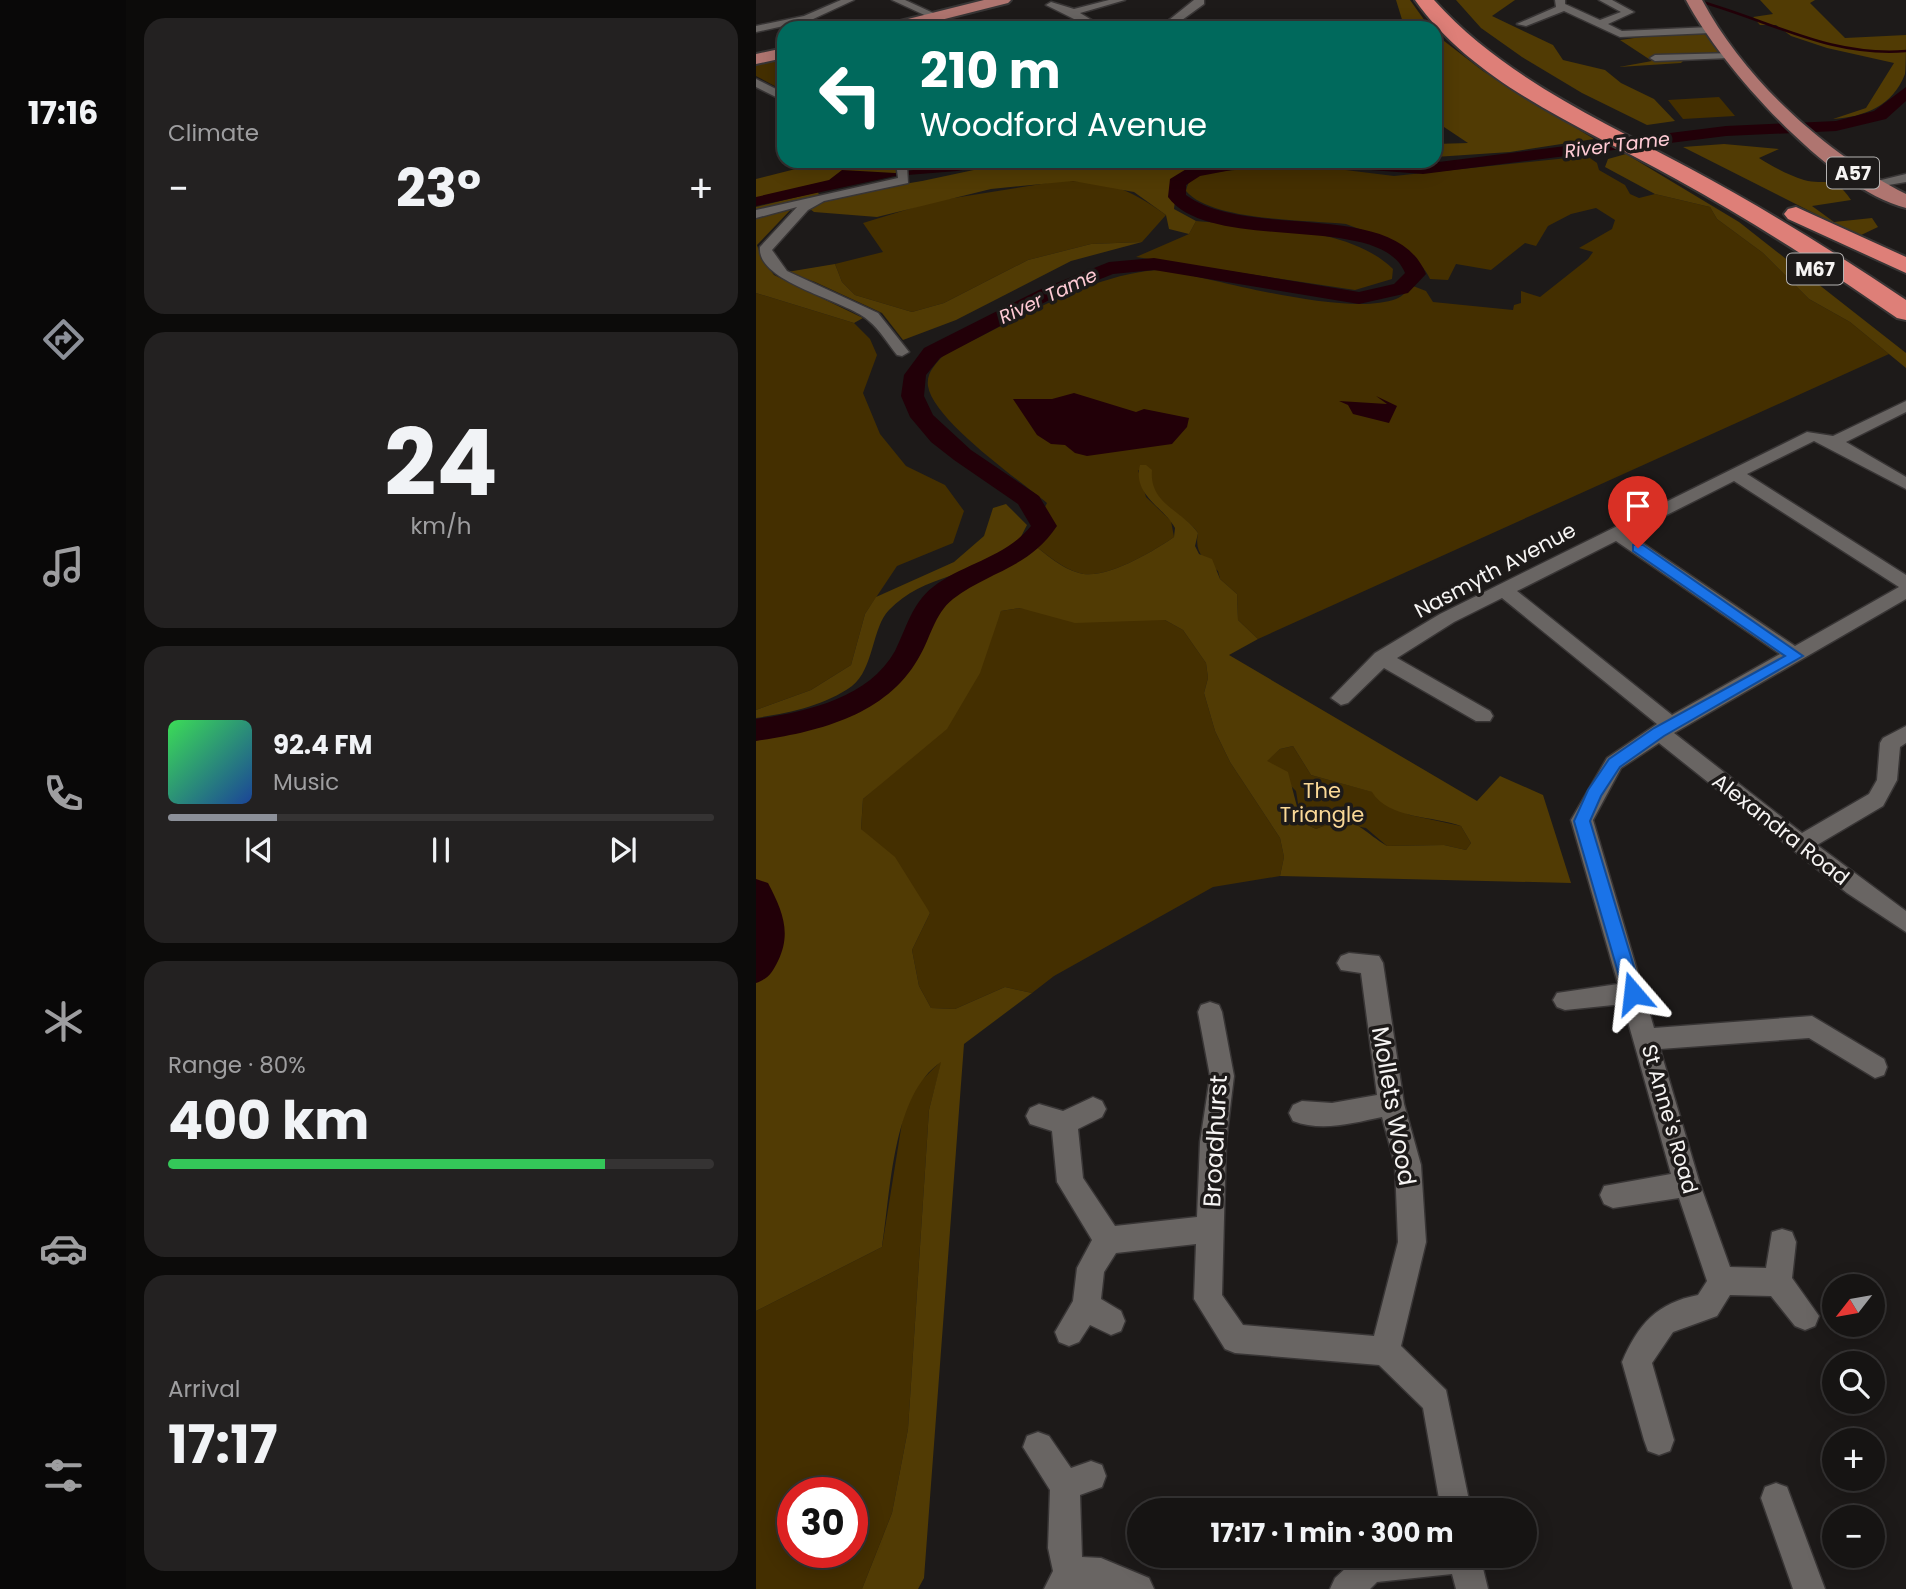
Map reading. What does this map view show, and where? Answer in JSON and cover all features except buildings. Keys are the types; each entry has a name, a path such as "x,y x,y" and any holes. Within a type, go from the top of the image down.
{"highway":[{"name":"M67","path":"1424,0 1472,50 1906,293"},
{"name":"M67","path":"1442,0 1477,38 1574,106 1736,196 1906,266"},
{"name":"M67","path":"1736,196 1774,236 1902,323"}],"main road":[{"path":"920,21 1003,0"},
{"name":"A57","path":"1694,0 1710,30 1730,55 1805,138 1871,184 1906,202"},
{"path":"756,59 777,54"}],"street":[{"path":"793,21 849,0"},
{"path":"897,0 937,17"},
{"path":"1171,21 1199,4 1199,0"},
{"path":"1600,24 1629,12 1605,0"},
{"path":"1051,5 1065,12 1074,12 1122,1"},
{"path":"1522,24 1545,17 1562,3 1620,34 1710,30"},
{"path":"1074,12 1085,21"},
{"path":"756,29 777,24"},
{"path":"1655,58 1730,55"},
{"path":"756,82 777,93"},
{"path":"756,214 866,186 901,181 900,169"},
{"path":"1871,184 1906,178"},
{"path":"820,198 804,207 765,250 782,274 873,316 902,352"},
{"path":"1834,442 1906,407"},
{"name":"Nasmyth Avenue","path":"1341,698 1382,658 1503,589 1813,435 1834,442"},
{"path":"1834,442 1906,484"},
{"path":"1735,474 1906,583"},
{"path":"1616,533 1796,656"},
{"name":"Alexandra Road","path":"1503,589 1800,844 1906,923"},
{"name":"St Anne's Road","path":"1721,1281 1687,1184 1582,821 1594,794 1614,763 1665,728 1796,656 1906,591"},
{"path":"1382,658 1483,716"},
{"path":"1800,844 1876,800 1887,780 1891,743 1906,733"},
{"name":"Mollets Wood","path":"1365,957 1391,1104 1408,1165 1412,1242 1385,1351"},
{"path":"1565,1000 1633,993"},
{"name":"Broadhurst","path":"1210,1012 1222,1076 1213,1142 1208,1300 1235,1339 1385,1351"},
{"path":"1647,1039 1812,1027 1875,1067"},
{"path":"1302,1113 1341,1123 1391,1104"},
{"path":"1069,1332 1086,1306 1091,1268 1108,1240 1070,1182 1051,1120 1093,1109"},
{"path":"1613,1195 1687,1184"},
{"name":"Broadhurst","path":"1108,1240 1209,1229"},
{"path":"1782,1242 1778,1282 1805,1316"},
{"path":"1659,1440 1637,1362 1650,1337 1669,1318 1703,1311 1717,1298 1721,1281 1778,1282"},
{"path":"1086,1306 1111,1321"},
{"path":"1385,1351 1436,1400 1454,1498"},
{"path":"1038,1447 1078,1481 1064,1548 1064,1581 1101,1574 1138,1589"},
{"path":"1776,1498 1809,1589"},
{"path":"1346,1589 1369,1568"},
{"path":"1467,1568 1472,1589"}],"green space":[{"path":"777,58 777,87 756,76 756,63"},
{"path":"1719,97 1735,116 1683,119 1668,100"},
{"path":"1587,156 1597,163 1599,170 1625,185 1630,194 1639,198 1655,194 1710,207 1717,219 1763,253 1809,299 1850,322 1889,354 1258,639 1238,620 1237,594 1220,579 1218,571 1201,555 1197,546 1198,533 1161,501 1147,478 1138,470 1146,497 1171,521 1174,537 1115,569 1089,574 1067,568 1033,544 1044,526 1040,517 1047,503 960,432 933,400 928,386 930,373 945,354 1054,300 1113,278 1141,272 1167,270 1250,289 1347,304 1396,299 1413,286 1426,291 1433,302 1513,310 1514,305 1521,303 1521,291 1540,297 1588,259 1593,252 1579,248 1612,229 1615,220 1596,208 1571,214 1548,226 1536,246 1525,243 1491,270 1456,264 1448,280 1430,279 1424,268 1405,251 1382,238 1346,224 1237,214 1198,201 1186,191 1192,179 1204,173 1256,168 1329,168 1394,176"},
{"path":"1060,181 1104,184 1140,198 1166,215 1142,242 1091,244 1028,260 944,303 912,312 855,295 842,282 835,264 883,252 863,223 935,201"},
{"path":"1196,221 1273,227 1327,236 1374,255 1393,269 1392,279 1355,290 1136,257 1189,234"},
{"path":"756,293 854,323 870,339 877,355 863,393 880,434 906,466 945,485 964,511 953,543 897,566 865,614 851,665 811,690 756,710"},
{"path":"1020,608 1129,620 1165,620 1183,630 1206,663 1208,678 1204,693 1215,731 1230,762 1280,838 1284,857 1280,876 1213,887 1054,976 1032,993 1005,987 955,1009 931,1008 919,986 912,950 930,913 861,829 863,799 896,770 992,632 1001,611"},
{"name":"The Triangle","path":"1293,746 1311,775 1373,792 1390,806 1410,815 1461,826 1471,843 1466,850 1444,845 1387,846 1366,828 1334,822 1316,829 1301,822 1296,791 1266,761 1280,749"},
{"path":"942,1060 929,1110 908,1429 892,1513 862,1589 756,1589 756,1311 882,1247 904,1110 919,1083"}],"shaded area":[{"path":"1396,0 1410,0 1425,21 1402,21"},
{"path":"1456,0 1515,0 1492,16 1553,45 1563,60 1605,70 1621,83 1654,99 1675,121 1647,125 1582,93 1522,57 1481,28"},
{"path":"1760,0 1815,0 1810,3 1845,38 1906,35 1905,74 1900,85 1876,108 1856,116 1833,119 1866,108 1894,63 1827,48 1791,36 1776,25 1760,25 1753,17 1773,14"},
{"path":"1663,34 1706,34 1721,52 1689,55 1681,63 1619,67 1652,61 1620,40"},
{"path":"1442,39 1483,71 1594,139 1510,152 1442,157 1442,144 1468,143 1442,126"},
{"path":"1724,144 1779,149 1759,158 1798,178 1834,184 1851,200 1812,206 1834,222 1872,218 1878,227 1859,236 1683,147"},
{"path":"1626,154 1739,222 1906,353 1906,368 1850,322 1809,299 1763,253 1717,219 1710,207 1655,194 1605,167 1608,159"},
{"path":"799,168 899,168 904,174 756,201 756,179"},
{"path":"926,168 974,168 895,176 756,206 756,197 829,180 842,170 895,173"},
{"path":"983,168 1215,168 1194,172 1177,183 1174,209 1196,221 1189,234 1169,229 1166,215 1134,192 1073,181 991,189 877,217 814,212 799,201 757,245 762,259 774,275 863,318 854,323 756,293 756,207 818,192 820,198"},
{"path":"1142,242 1071,261 956,320 903,340 882,313 787,272 835,264 842,282 855,295 912,312 944,303 1028,260 1091,244"},
{"path":"1074,393 1136,412 1144,409 1189,418 1187,427 1172,444 1087,456 1075,453 1065,445 1051,444 1037,435 1013,399 1052,399"},
{"path":"1376,396 1397,406 1389,423 1353,414 1348,405 1339,401 1387,404"},
{"path":"1140,465 1146,465 1152,470 1152,482 1161,499 1198,533 1195,546 1199,554 1212,559 1220,579 1237,594 1238,620 1258,639 1229,655 1477,801 1500,776 1543,795 1571,883 1280,876 1284,857 1280,838 1230,762 1215,731 1204,693 1208,678 1206,663 1183,630 1165,620 1075,623 1020,608 1001,611 980,673 947,729 863,799 861,829 895,857 930,913 912,950 919,986 931,1008 955,1009 1005,987 1032,993 964,1044 924,1578 918,1589 862,1589 892,1513 908,1429 929,1110 941,1062 925,1077 912,1097 903,1120 896,1146 882,1247 756,1311 756,968 767,952 771,930 756,893 756,730 817,718 857,702 875,691 903,662 930,607 943,593 1033,544 1066,568 1089,574 1115,569 1165,543 1174,537 1175,528 1145,493 1139,475","holes":["1293,746 1311,775 1372,792 1379,801 1400,812 1461,826 1471,843 1466,850 1444,845 1387,846 1348,822 1329,824 1316,829 1301,822 1288,772 1267,761 1280,749"]},
{"path":"1006,504 1027,525 1015,546 998,557 917,589 889,610 883,617 865,669 852,686 818,704 756,718 756,710 811,690 851,665 865,614 876,597 954,562 984,536 993,508"}],"waterway":[{"path":"1702,2 1827,43 1852,49 1906,51"},
{"name":"River Tame","path":"1442,167 1726,131 1836,126 1880,115 1906,92"},
{"name":"River Tame","path":"756,730 817,718 857,702 875,691 903,661 936,599 957,584 1010,559 1033,540 1044,526 1030,502 962,455 940,437 922,417 913,396 915,375 932,353 1046,294 1109,268 1154,264 1359,298 1401,289 1416,274 1404,255 1369,236 1237,221 1190,207 1177,197 1177,183 1194,172 1215,168"},
{"name":"River Tame","path":"1410,168 1431,168"},
{"name":"River Tame","path":"756,893 769,931 767,948 756,968"}],"route":[{"path":"1633,993 1582,821 1594,794 1614,763 1659,732 1796,656 1638,548"}]}
